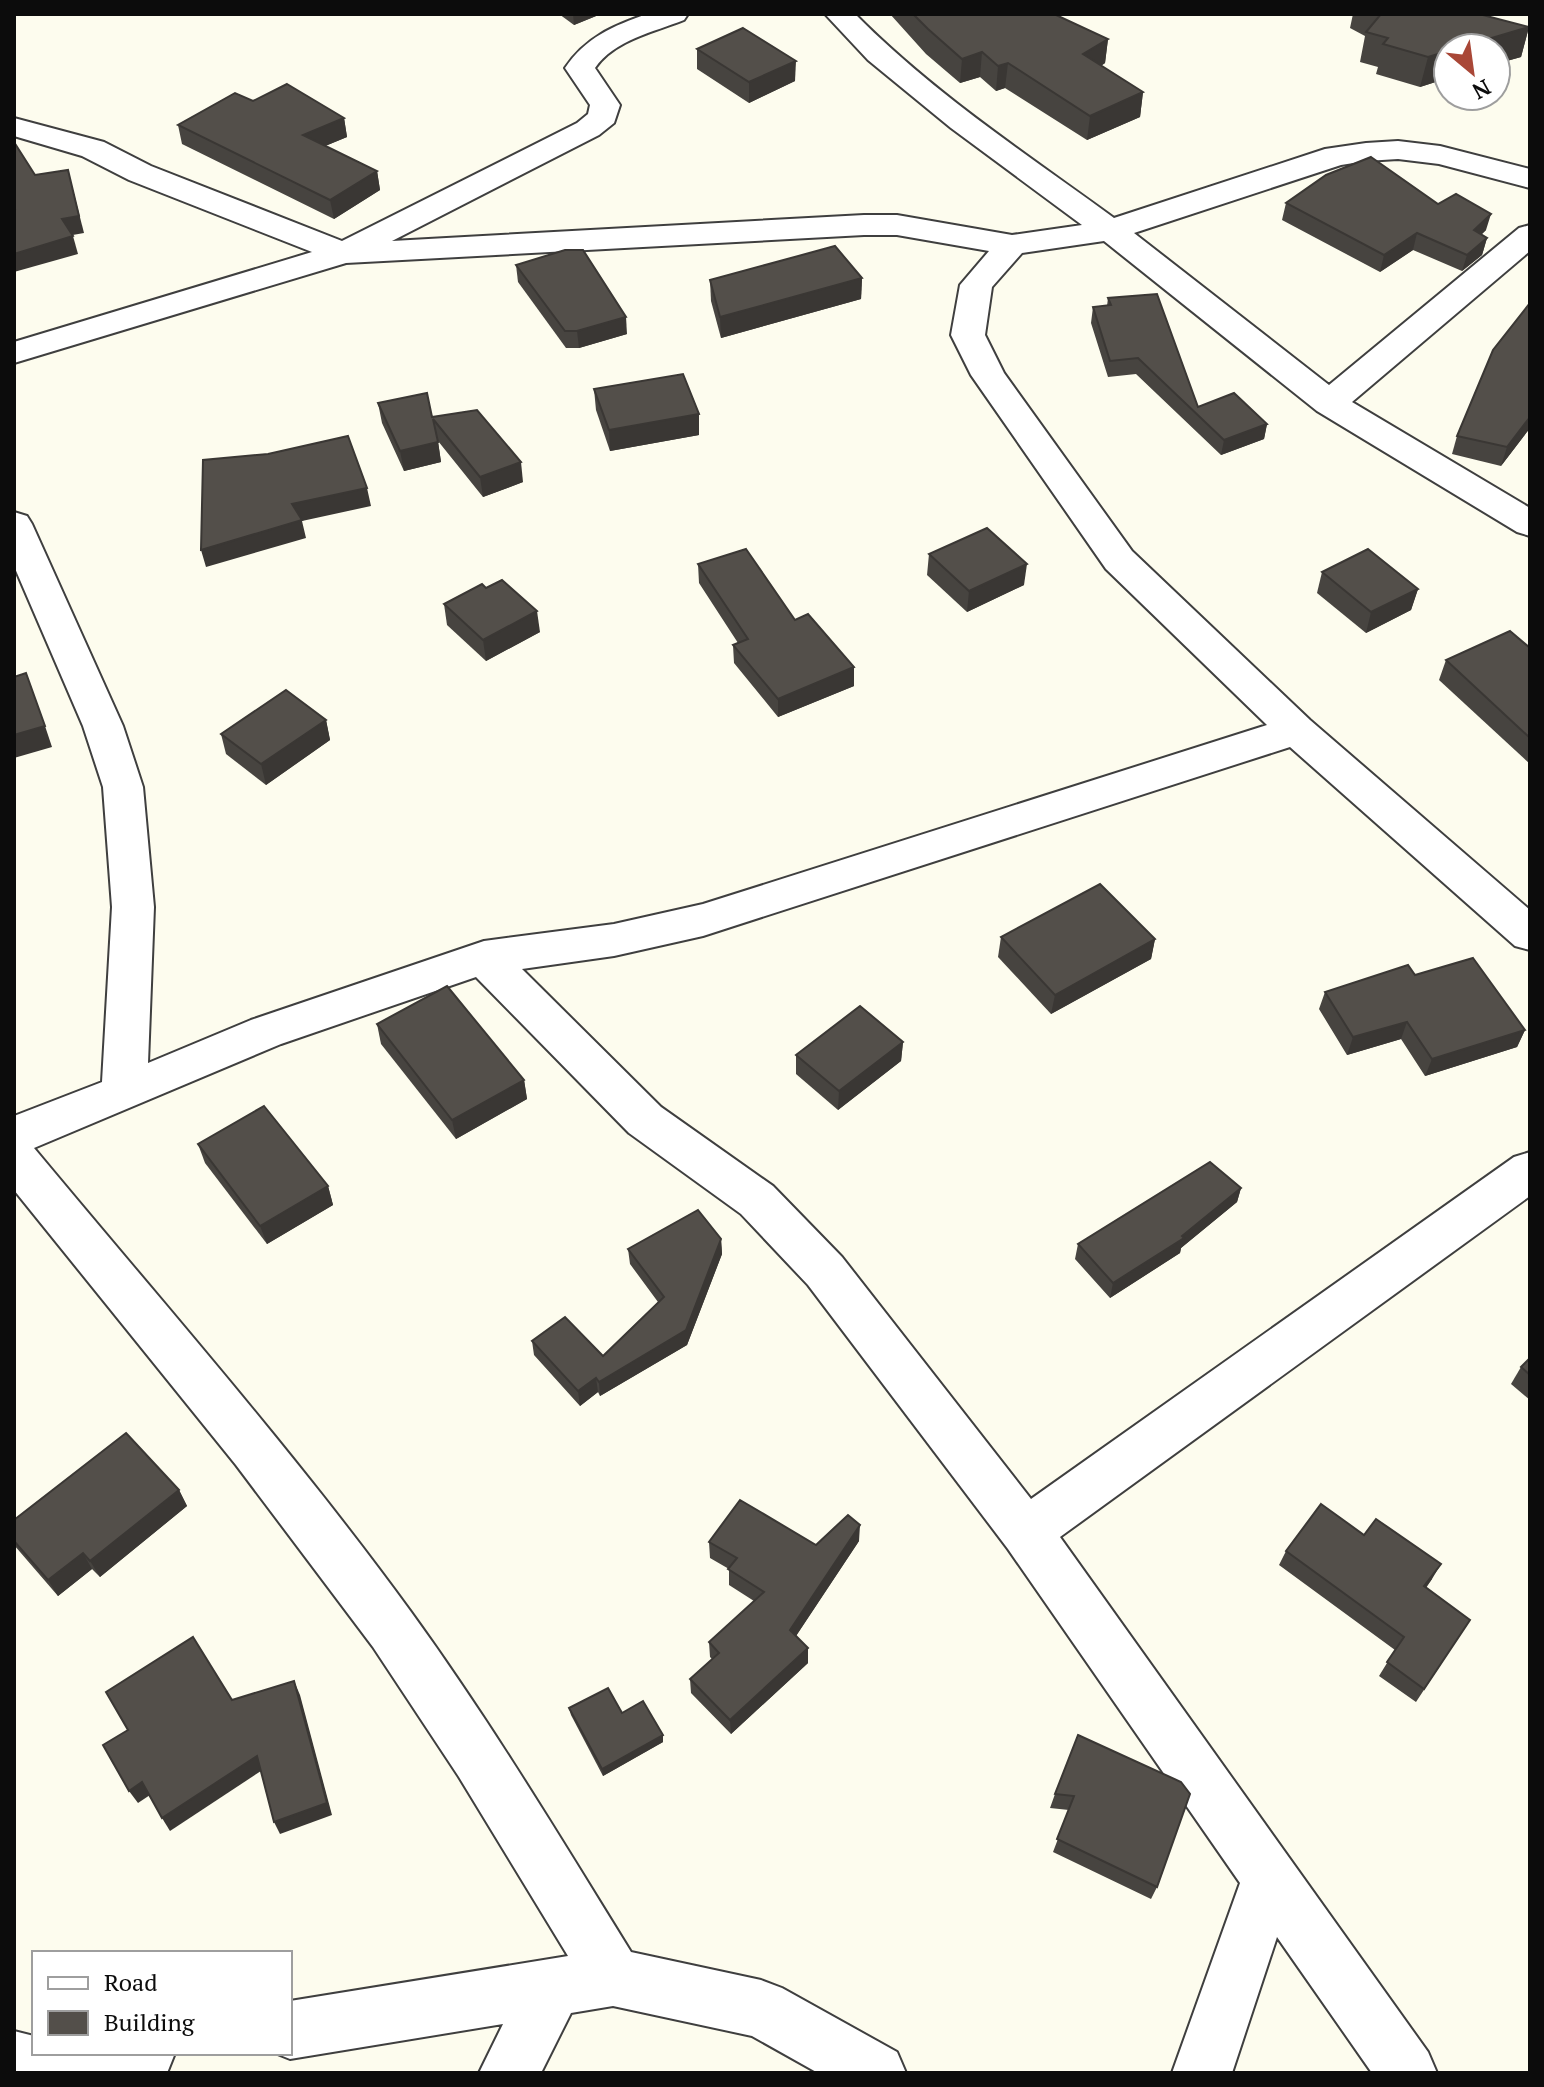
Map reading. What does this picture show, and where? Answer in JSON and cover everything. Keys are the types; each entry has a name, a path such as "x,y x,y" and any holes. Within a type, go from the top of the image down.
{"street":[{"path":"14,353 343,253 588,129 603,117 605,105 580,68 587,54 605,42 674,14"},
{"path":"839,14 878,54 962,122 1160,267 1329,403 1530,524"},
{"path":"14,127 83,145 140,173 343,253 864,225 897,225 1012,245 1108,231 1336,156 1398,150 1440,155 1530,179"},
{"path":"1329,403 1530,235"},
{"path":"1012,245 976,285 968,335 988,375 1119,560 1296,730 1530,934"},
{"path":"14,524 98,713 123,787 133,907 124,1092"},
{"path":"14,1136 266,1032 484,958 614,940 703,920 1296,730"},
{"path":"484,958 645,1120 757,1200 825,1271 1026,1532 1407,2073"},
{"path":"14,1156 126,1296 264,1459 393,1630 498,1788 613,1977"},
{"path":"1026,1532 1530,1171"},
{"path":"1202,2073 1270,1876"},
{"path":"292,2030 613,1977 761,2009 876,2073"},
{"path":"509,2073 553,1988"},
{"path":"14,2060 19,2064 57,2067 133,2055"}],"building":[{"path":"913,14 1054,14 1108,39 1083,54 1143,92 1090,116 1008,63 998,66 982,52 962,59"},
{"path":"1381,14 1479,14 1529,27 1512,32 1432,32 1432,56 1428,57 1383,44 1388,38 1366,32"},
{"path":"743,28 796,61 749,82 697,49"},
{"path":"287,84 344,118 303,135 377,171 330,200 178,125 235,93 253,101"},
{"path":"14,142 35,175 68,170 79,216 62,219 73,236 14,254 15,209"},
{"path":"1371,157 1438,204 1456,194 1491,214 1474,230 1487,238 1467,255 1417,233 1384,255 1286,203 1326,175"},
{"path":"835,246 862,278 720,317 710,280"},
{"path":"565,250 583,250 626,317 577,331 565,331 516,265"},
{"path":"1157,294 1198,407 1234,393 1267,424 1224,440 1138,358 1110,361 1093,307 1111,305 1108,298"},
{"path":"1530,303 1530,417 1507,447 1457,436 1493,350"},
{"path":"683,374 699,414 609,430 594,389"},
{"path":"427,393 432,417 477,410 521,462 480,477 433,419 438,442 400,451 378,403"},
{"path":"348,436 367,488 292,504 302,520 201,550 203,460 268,454"},
{"path":"987,528 1027,564 969,591 929,554"},
{"path":"746,549 795,620 808,614 854,667 778,699 733,645 748,639 698,564"},
{"path":"1368,549 1418,589 1371,612 1322,572"},
{"path":"502,580 537,611 483,640 444,604 482,584 486,588"},
{"path":"1510,631 1530,648 1530,738 1446,660"},
{"path":"26,673 45,726 14,735 14,677"},
{"path":"286,690 326,720 261,764 221,734"},
{"path":"1100,884 1155,939 1055,995 1001,937"},
{"path":"1473,958 1525,1030 1432,1059 1407,1022 1353,1037 1325,992 1408,965 1415,975"},
{"path":"447,986 524,1080 452,1120 377,1024"},
{"path":"860,1006 903,1042 839,1091 796,1055"},
{"path":"264,1106 328,1186 260,1226 198,1144"},
{"path":"1210,1162 1241,1188 1182,1236 1184,1238 1113,1283 1078,1244"},
{"path":"698,1210 721,1239 686,1330 599,1382 596,1378 578,1391 532,1341 565,1317 603,1356 664,1297 628,1249"},
{"path":"1530,1358 1530,1375 1521,1367"},
{"path":"126,1433 179,1490 90,1561 83,1553 48,1580 14,1541 14,1520"},
{"path":"740,1500 816,1545 848,1515 860,1525 790,1630 808,1648 730,1720 690,1679 719,1653 709,1642 764,1592 728,1569 737,1558 709,1542"},
{"path":"1321,1504 1364,1535 1376,1519 1441,1564 1424,1586 1470,1620 1424,1689 1387,1662 1404,1637 1286,1551"},
{"path":"193,1637 232,1700 294,1681 327,1803 274,1822 257,1756 162,1818 142,1782 129,1791 103,1745 128,1730 106,1692"},
{"path":"608,1688 622,1713 643,1701 663,1735 602,1769 569,1708"},
{"path":"1078,1735 1181,1782 1190,1794 1157,1887 1057,1839 1074,1796 1055,1794"}]}
